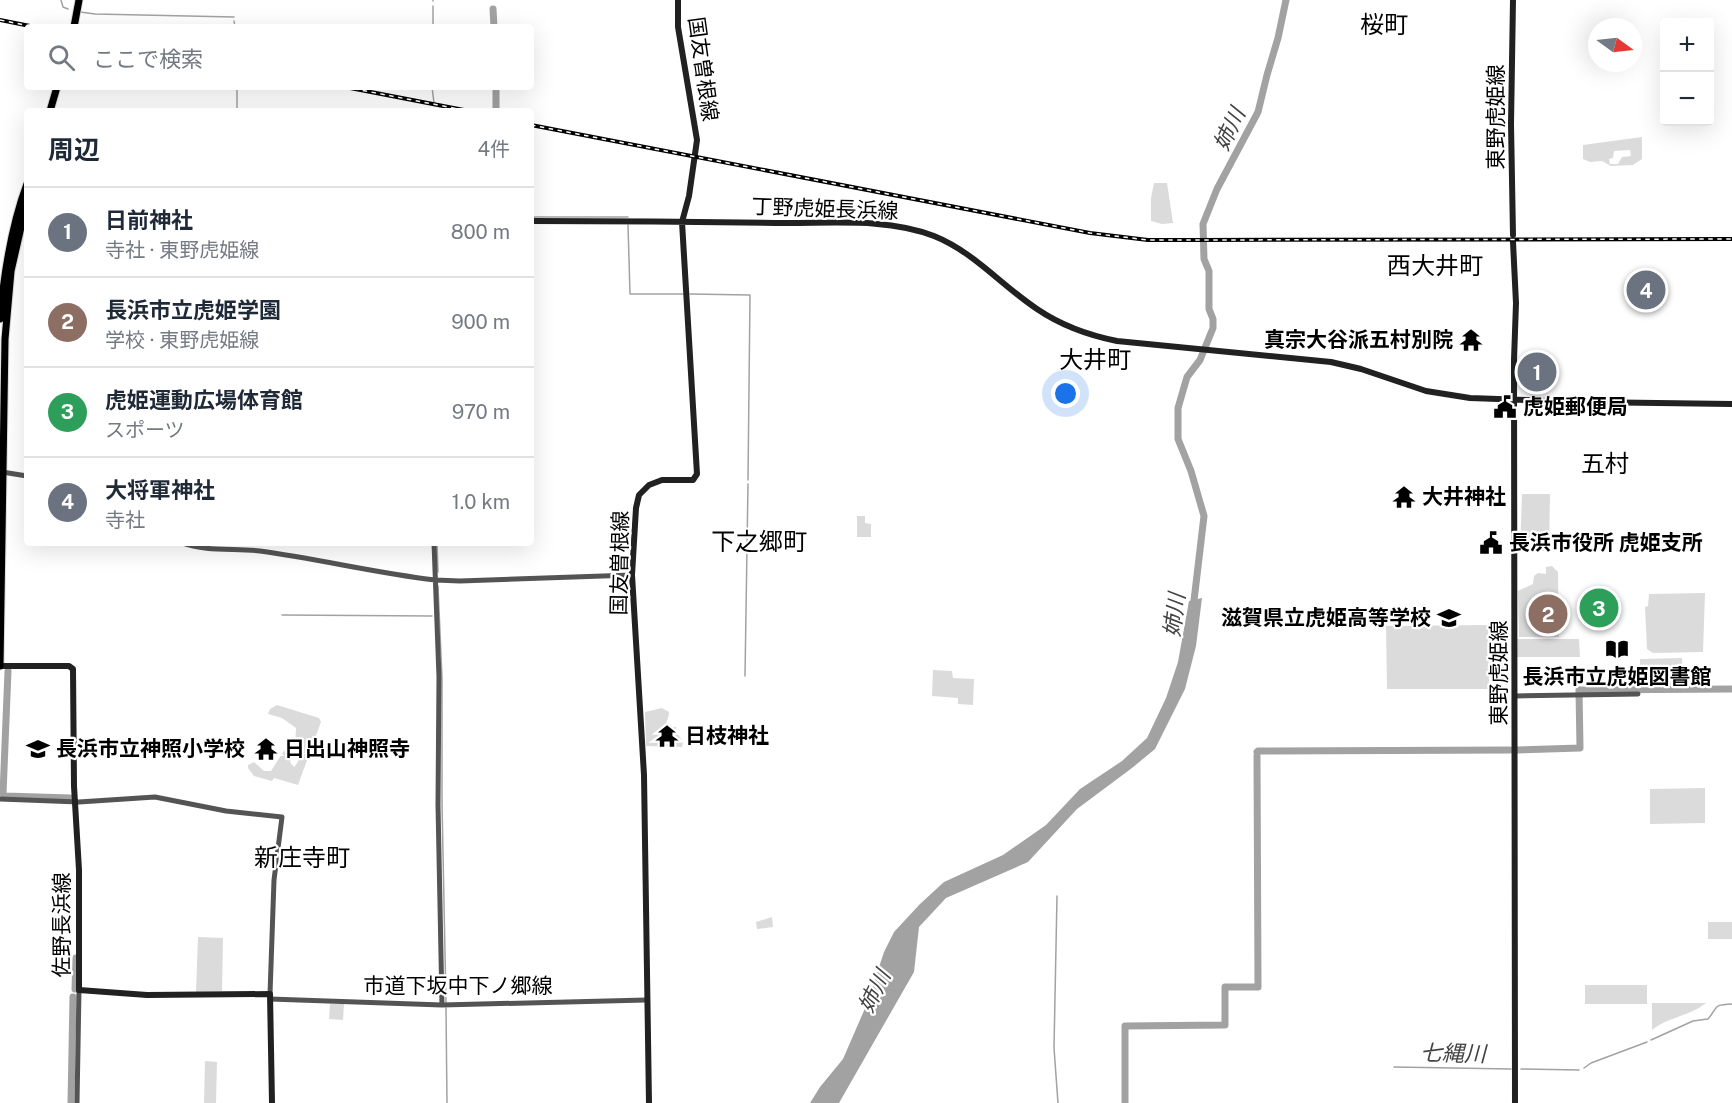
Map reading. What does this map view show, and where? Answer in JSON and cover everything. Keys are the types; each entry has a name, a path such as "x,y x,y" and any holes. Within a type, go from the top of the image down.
{"highway":[{"path":"75,24 79,0"},
{"path":"51,108 56,90"},
{"path":"0,319 8,270 22,216"},
{"path":"0,666 2,472 8,270 3,258 22,216"},
{"path":"3,258 11,256 20,228"}],"main road":[{"name":"国友曽根線","path":"649,1103 645,775 633,575 636,508 639,495 649,485 670,480 693,480 697,474 682,222 689,196 697,140 678,27 678,0"},
{"name":"東野虎姫線","path":"1513,0 1511,124 1516,303 1515,1103"},
{"name":"丁野虎姫長浜線","path":"534,221 873,224 910,228 961,250 1035,308 1058,322 1096,337 1331,362 1445,395 1515,400"},
{"path":"1515,400 1732,404"},
{"name":"佐野長浜線","path":"0,666 69,666 73,669 75,802 79,870 78,990 147,995 270,996"},
{"path":"270,996 272,1103"}],"street":[{"path":"2,472 24,476"},
{"path":"195,546 274,553 435,580 633,575"},
{"path":"434,546 439,677 438,805 445,1005"},
{"path":"1515,696 1638,694"},
{"path":"0,799 75,802 155,797 226,811 282,817 274,880 270,996"},
{"path":"77,1103 78,990"},
{"name":"市道下坂中下ノ郷線","path":"270,996 445,1005 646,1000"}],"shaded area":[{"path":"1642,137 1642,159 1633,165 1611,166 1602,161 1590,162 1583,159 1583,145","holes":["1630,150 1631,156 1622,157 1618,164 1610,164 1609,159 1613,158 1614,151"]},
{"path":"1154,183 1167,183 1173,223 1162,224 1151,221 1151,198"},
{"path":"1522,494 1550,494 1549,551 1538,551 1538,548 1533,547 1532,551 1520,551"},
{"path":"857,516 865,516 865,523 871,524 871,537 857,537"},
{"path":"1552,566 1558,572 1559,637 1519,637 1518,591 1533,584 1534,576 1538,573 1546,574 1546,567"},
{"path":"1705,593 1703,652 1653,653 1647,649 1645,607 1648,606 1649,594"},
{"path":"1488,625 1489,689 1387,689 1386,626"},
{"path":"1517,639 1579,639 1580,657 1516,657"},
{"path":"1682,658 1683,688 1640,687 1640,659"},
{"path":"933,670 952,671 953,678 974,679 973,705 958,704 958,698 932,696"},
{"path":"277,705 319,718 321,722 298,785 274,778 272,781 254,776 248,768 248,765 254,762 264,771 271,771 283,752 293,743 295,747 290,762 294,767 298,761 296,728 282,718 268,714 270,709"},
{"path":"662,708 669,712 664,729 665,735 668,738 671,735 671,727 676,727 683,742 682,747 646,746 645,712"},
{"path":"1705,788 1705,823 1650,824 1650,789"},
{"path":"772,917 773,927 757,929 756,922"},
{"path":"1708,922 1732,922 1732,939 1708,939"},
{"path":"198,937 223,938 222,991 196,992"},
{"path":"1585,985 1647,985 1647,1004 1585,1004"},
{"path":"1652,1003 1706,1003 1652,1030"},
{"path":"330,1004 344,1004 343,1020 329,1019"},
{"path":"205,1061 217,1062 216,1103 204,1103"}],"water":[{"path":"1202,598 1196,646 1185,689 1155,749 1077,809 1028,862 946,898 919,927 914,972 839,1103 810,1103 843,1059 866,1006 884,952 894,932 944,882 1003,855 1046,825 1080,789 1122,761 1147,738 1166,698 1178,662 1189,601"},
{"path":"1496,660 1506,660 1506,674 1496,674"}],"waterway":[{"path":"61,0 63,7 68,9"},
{"name":"姉川","path":"1193,609 1204,516 1191,471 1178,439 1178,408 1187,377 1200,360 1213,328 1213,319 1209,309 1209,271 1204,259 1203,224 1217,189 1258,112 1286,0"},
{"path":"433,6 433,24"},
{"path":"493,9 494,24"},
{"path":"80,12 234,17"},
{"path":"237,90 237,108"},
{"path":"432,90 434,103"},
{"path":"496,90 496,108"},
{"path":"534,217 628,217"},
{"path":"628,225 630,294 683,294"},
{"path":"690,294 750,295 748,480"},
{"path":"745,676 748,484"},
{"path":"437,546 438,572"},
{"path":"438,586 442,678 446,1003"},
{"path":"282,615 432,616"},
{"path":"8,671 3,794 5,796 70,798"},
{"path":"1517,750 1580,748 1579,690 1732,689"},
{"path":"1257,752 1510,750"},
{"path":"1125,1103 1125,1026 1225,1025 1225,987 1258,987 1257,756"},
{"path":"1057,896 1054,1048 1058,1103"},
{"path":"75,989 76,958"},
{"path":"71,1103 73,997"},
{"name":"七縄川","path":"1651,1040 1693,1021 1708,1019 1719,1006 1732,1004"},
{"path":"446,1008 447,1103"},
{"name":"七縄川","path":"1584,1068 1591,1063 1647,1042"},
{"name":"七縄川","path":"1394,1067 1511,1069"},
{"name":"七縄川","path":"1521,1069 1579,1070"}],"railway":[{"path":"0,20 24,25"},
{"path":"360,90 454,108"},
{"path":"534,126 1090,233 1148,240 1732,239"}],"place":[{"name":"大将軍神社","path":"1646,290"},
{"name":"真宗大谷派五村別院","path":"1471,340"},
{"name":"日前神社","path":"1537,372"},
{"name":"虎姫郵便局","path":"1505,407"},
{"name":"大井神社","path":"1404,497"},
{"name":"長浜市役所 虎姫支所","path":"1491,543"},
{"name":"虎姫運動広場体育館","path":"1599,608"},
{"name":"長浜市立虎姫学園","path":"1548,614"},
{"name":"滋賀県立虎姫高等学校","path":"1449,618"},
{"name":"長浜市立虎姫図書館","path":"1617,649"},
{"name":"日枝神社","path":"667,736"},
{"name":"長浜市立神照小学校","path":"38,749"},
{"name":"日出山神照寺","path":"266,749"}],"district":[{"name":"桜町","path":"1384,25"},
{"name":"西大井町","path":"1435,266"},
{"name":"大井町","path":"1095,360"},
{"name":"五村","path":"1605,464"},
{"name":"下之郷町","path":"759,542"},
{"name":"新庄寺町","path":"302,858"}]}
